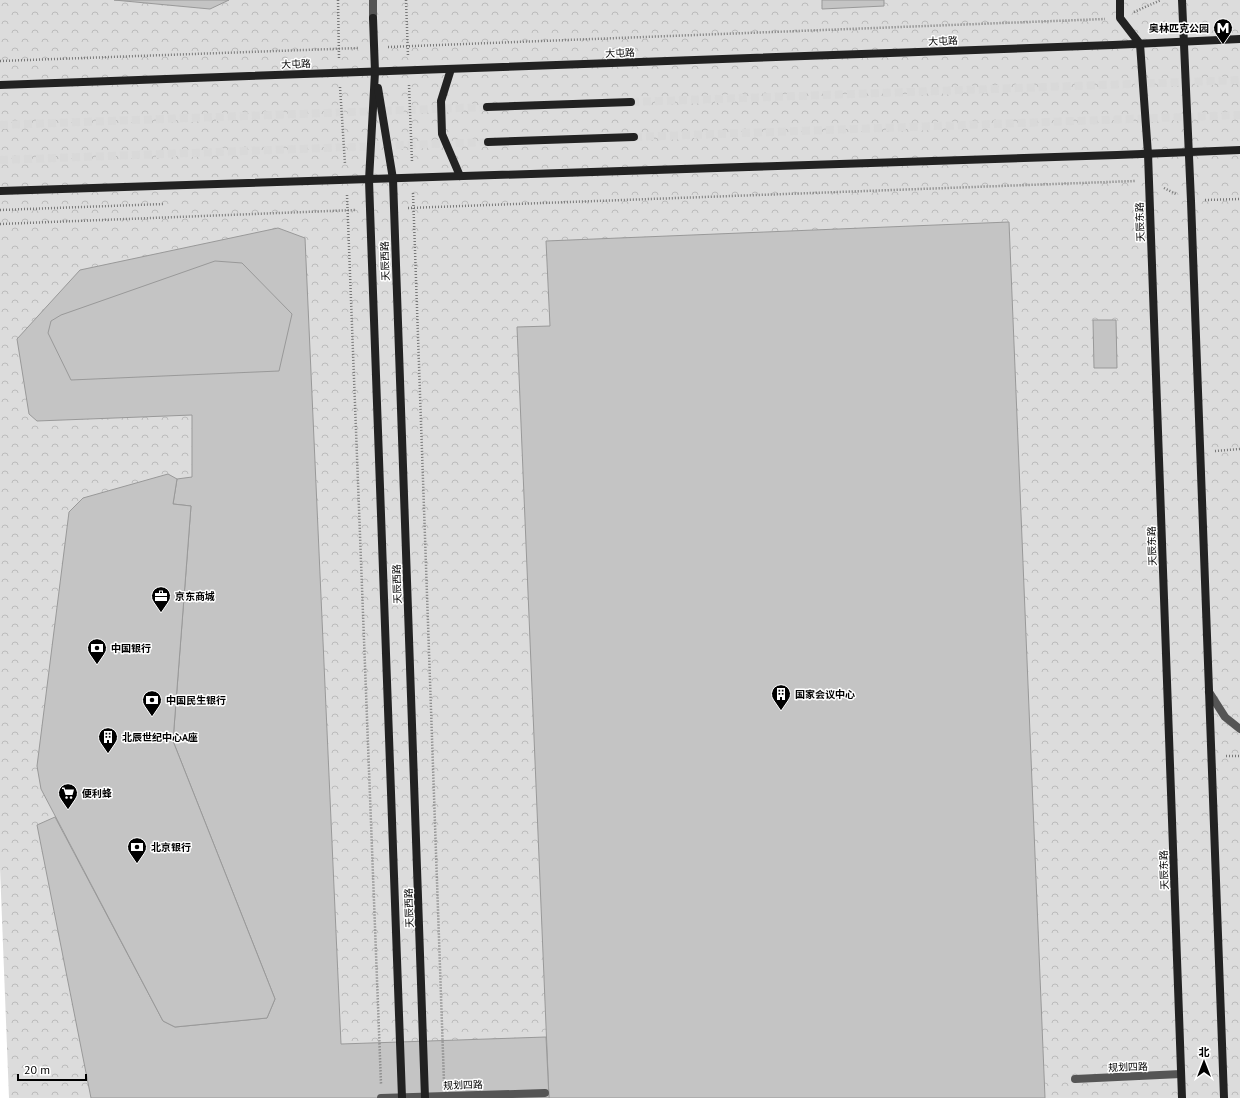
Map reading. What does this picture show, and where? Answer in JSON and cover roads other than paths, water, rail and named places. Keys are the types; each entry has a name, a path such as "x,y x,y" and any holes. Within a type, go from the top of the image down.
{"street":[{"name":"天辰西路","path":"373,0 375,72 369,180 402,1098"},
{"path":"1120,0 1120,18 1140,44"},
{"path":"1182,0 1185,42 1224,1098"},
{"name":"大屯路","path":"0,85 1240,40"},
{"name":"天辰东路","path":"1140,44 1148,154 1182,1098"},
{"path":"451,69 441,101 442,134 460,176"},
{"name":"天辰西路","path":"375,72 392,178 425,1097"},
{"path":"488,107 631,102"},
{"path":"488,142 634,137"},
{"path":"0,191 369,180 392,178 1240,150"},
{"path":"1209,692 1225,717 1240,728"},
{"name":"规划四路","path":"1075,1079 1181,1074"},
{"name":"规划四路","path":"381,1094 425,1097 545,1093"}],"tunnel":[{"path":"631,102 1240,80"},
{"path":"0,125 487,107"},
{"path":"634,137 1240,115"},
{"path":"0,160 488,142"}],"place":[{"name":"奥林匹克公园","path":"1223,45"},
{"name":"京东商城","path":"161,613"},
{"name":"中国银行","path":"97,665"},
{"name":"国家会议中心","path":"781,711"},
{"name":"中国民生银行","path":"152,717"},
{"name":"北辰世纪中心A座","path":"108,754"},
{"name":"便利蜂","path":"68,810"},
{"name":"北京银行","path":"137,864"}]}
